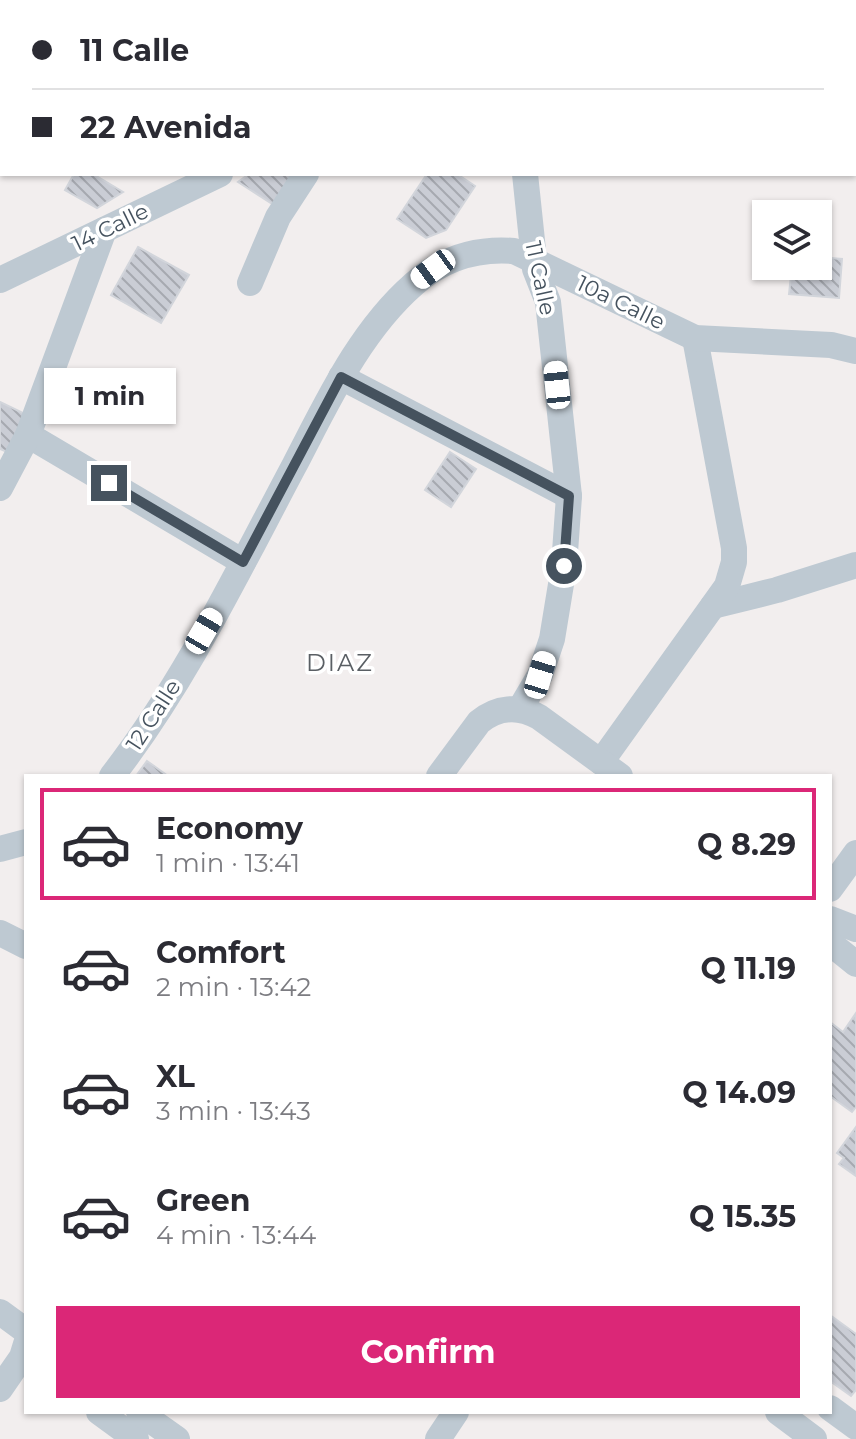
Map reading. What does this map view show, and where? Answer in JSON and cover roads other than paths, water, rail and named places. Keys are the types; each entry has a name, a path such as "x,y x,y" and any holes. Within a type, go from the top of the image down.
{"street":[{"name":"14 Calle","path":"0,280 216,176"},
{"path":"250,283 278,217 305,176"},
{"name":"11 Calle","path":"514,709 540,675 552,639 564,566 569,496 548,302 533,258 525,176"},
{"path":"0,488 28,435 104,230"},
{"name":"10a Calle","path":"415,283 433,269 472,252 504,250 533,258 695,338 816,344 856,351"},
{"name":"12 Calle","path":"113,774 173,685 243,562 341,377 376,326 415,283"},
{"path":"440,774 479,722 496,712 514,709 539,717 611,769 732,575 734,548 695,338"},
{"path":"341,377 569,496"},
{"path":"28,435 243,562"},
{"path":"713,606 856,565"},
{"path":"0,849 24,843"},
{"path":"832,886 856,853"},
{"path":"832,920 856,929"},
{"path":"0,933 24,945"},
{"path":"832,945 856,964"},
{"path":"0,1312 24,1330"},
{"path":"0,1341 24,1353"},
{"path":"0,1389 24,1355"},
{"path":"832,1409 856,1427"},
{"path":"102,1414 136,1439"},
{"path":"142,1414 177,1439"},
{"path":"438,1439 455,1414"},
{"path":"781,1414 814,1439"}],"district":[{"name":"DIAZ","path":"340,663"}]}
